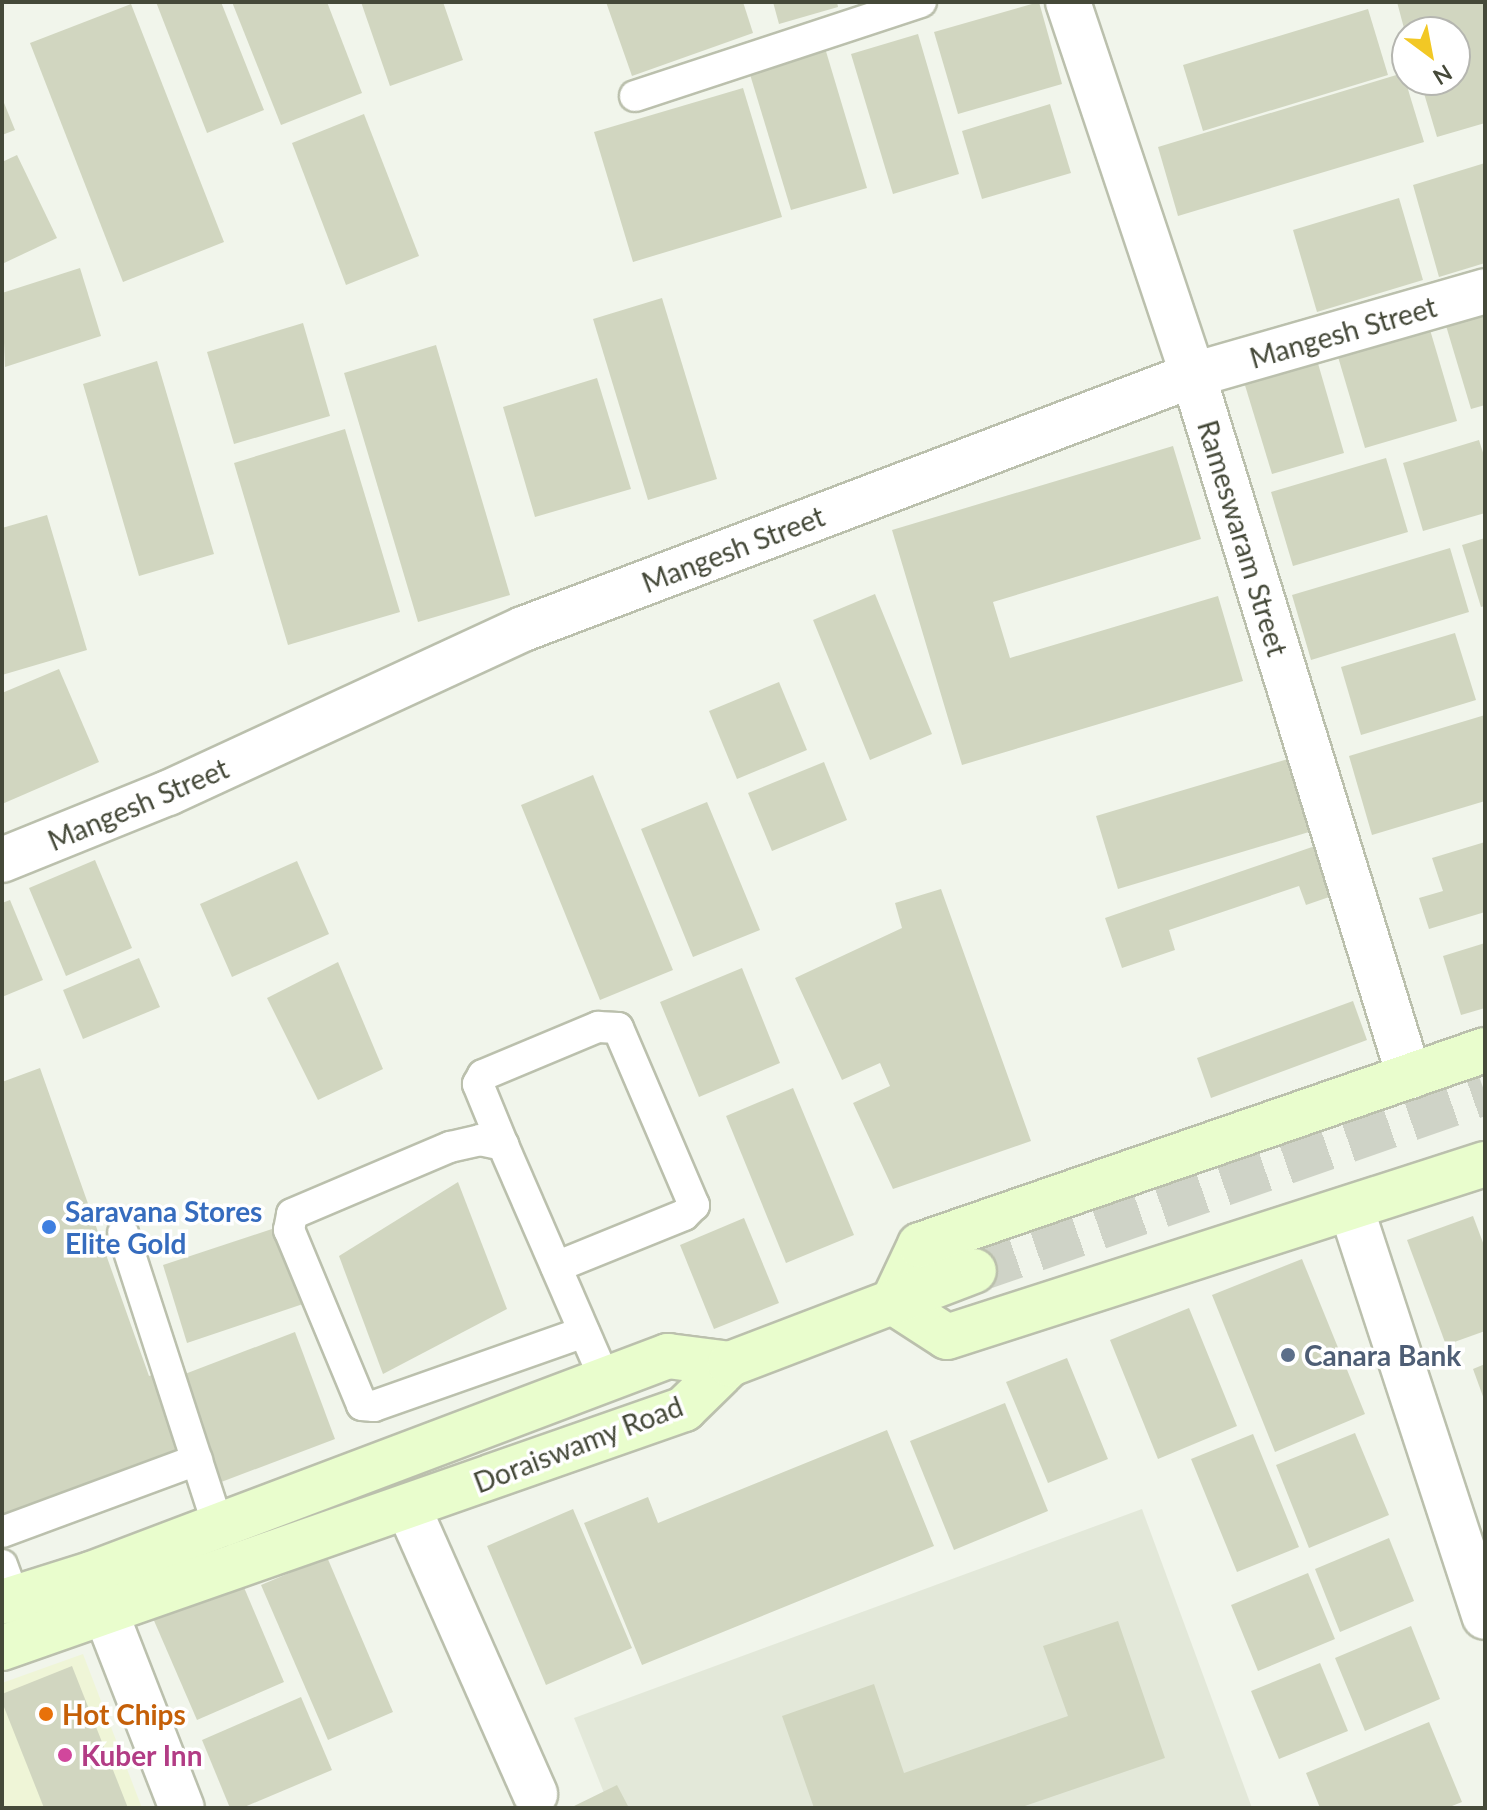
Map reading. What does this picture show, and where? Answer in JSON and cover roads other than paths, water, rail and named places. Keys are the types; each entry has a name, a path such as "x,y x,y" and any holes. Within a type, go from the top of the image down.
{"main road":[{"path":"893,1302 920,1245 1485,1050"},
{"path":"893,1302 947,1337 1485,1164"},
{"path":"730,1364 974,1271"},
{"name":"Doraiswamy Road","path":"6,1588 91,1574 668,1356 730,1364"},
{"name":"Doraiswamy Road","path":"2,1648 105,1615 684,1409 730,1364"}],"street":[{"name":"Rameswaram Street","path":"1068,2 1193,375 1409,1076"},
{"name":"Mangesh Street","path":"2,860 168,793 523,629 1193,375 1485,291"},
{"path":"1351,1208 1485,1617"},
{"path":"408,1507 535,1794"},
{"path":"91,1574 182,1808"}],"lane":[{"path":"635,96 921,2"},
{"path":"556,1267 684,1215 694,1205 618,1028 598,1027 483,1075 478,1084 503,1145 605,1380"},
{"path":"503,1145 480,1140 450,1147 292,1214 289,1230 362,1405 374,1406 584,1332"},
{"path":"123,1233 218,1525"},
{"path":"2,1532 197,1460"}],"tunnel":[{"path":"974,1271 1485,1093"}],"place":[{"name":"Saravana Stores Elite Gold","path":"49,1227"},
{"name":"Canara Bank","path":"1288,1355"},
{"name":"Hot Chips","path":"46,1714"},
{"name":"Kuber Inn","path":"65,1755"}]}
